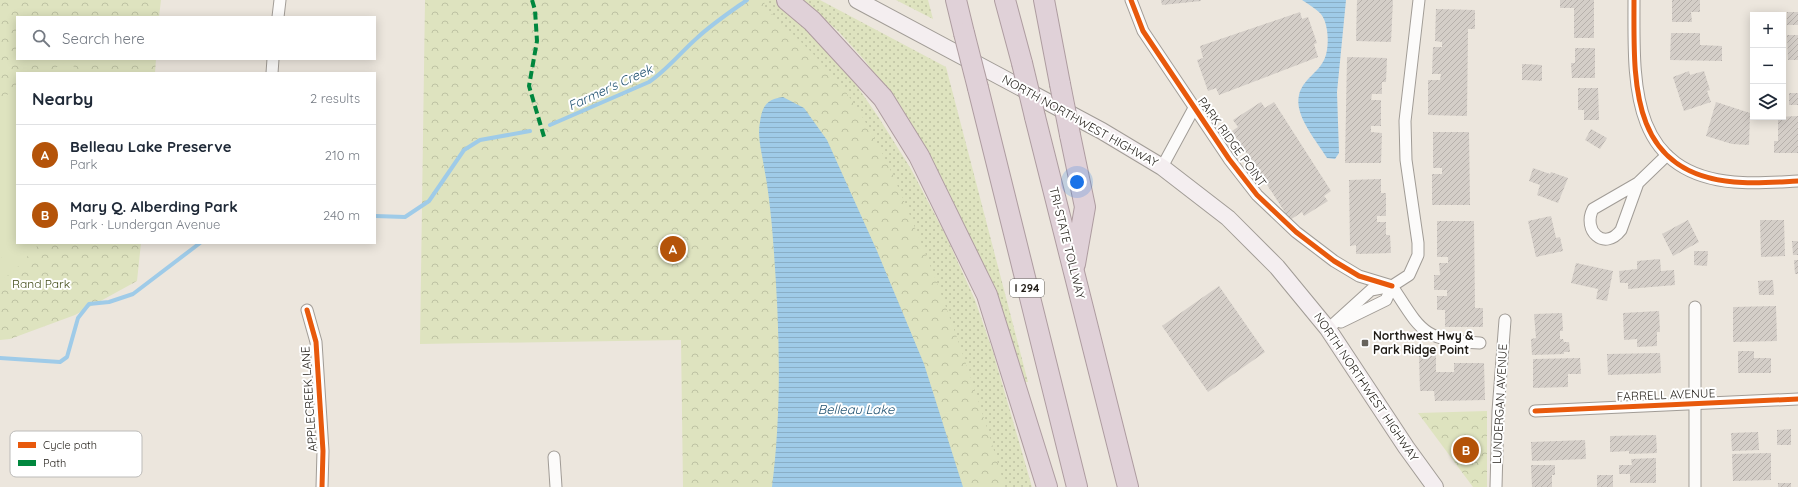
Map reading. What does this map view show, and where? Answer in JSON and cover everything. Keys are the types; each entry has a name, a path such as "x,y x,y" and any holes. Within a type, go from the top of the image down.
{"highway":[{"path":"787,0 812,21 883,98 919,156 987,295 1047,487"},
{"name":"I 294","path":"956,0 1077,487"},
{"name":"TRI-STATE TOLLWAY","path":"1005,0 1128,487"},
{"path":"1044,0 1085,207 1074,272"}],"main road":[{"name":"NORTH NORTHWEST HIGHWAY","path":"857,0 1102,131 1162,166 1233,223 1277,267 1328,328 1406,447 1435,487"}],"street":[{"path":"278,16 280,0"},
{"name":"PARK RIDGE POINT","path":"1131,0 1143,32 1243,178 1296,232 1334,261 1359,276 1392,286"},
{"path":"1328,328 1371,290 1392,286 1409,275 1418,255 1418,243 1406,160 1404,121 1419,0"},
{"path":"1634,0 1634,64 1639,103 1650,132 1667,155 1682,166 1697,173 1720,180 1755,183 1798,181"},
{"path":"272,72 273,60"},
{"path":"1162,166 1194,108"},
{"path":"1638,183 1621,230 1616,236 1609,240 1600,238 1594,233 1590,225 1590,216 1593,209 1638,183 1667,155"},
{"path":"1328,328 1386,300 1392,286"},
{"name":"LUNDERGAN AVENUE","path":"1392,286 1416,323 1430,334 1443,340 1480,343"},
{"path":"1695,307 1695,487"},
{"name":"APPLECREEK LANE","path":"307,310 316,342 323,451 322,487"},
{"name":"LUNDERGAN AVENUE","path":"1496,487 1498,412 1505,320"},
{"name":"FARRELL AVENUE","path":"1534,411 1798,399"},
{"path":"554,457 556,487"}],"green space":[{"name":"Rand Park","path":"0,0 161,0 159,16 16,16 16,60 156,60 155,72 16,72 16,244 141,244 137,281 75,315 10,339 0,340"},
{"path":"425,0 764,0 765,7 817,58 847,94 860,113 882,152 910,214 954,329 986,423 1005,487 683,487 681,340 420,344"},
{"path":"764,0 778,0 848,73 879,118 911,169 946,236 975,300 993,352 1032,487 704,487"},
{"path":"802,0 820,0 946,67 1028,382 1024,382 1002,313 968,233 943,181 899,108 866,62 839,32"},
{"path":"896,0 928,0 933,19"},
{"path":"71,60 76,72 48,72"},
{"path":"16,90 16,244 39,244 11,274 0,279 0,266 10,273 0,255 0,99"},
{"path":"1487,411 1487,487 1473,487 1418,413"}],"water":[{"path":"1302,0 1346,0 1337,92 1339,153 1335,159 1327,158 1307,128 1298,103 1301,89 1324,60 1328,43 1327,29 1323,17 1316,9"},
{"name":"Belleau Lake","path":"783,97 804,108 827,140 877,251 924,364 963,487 772,487 778,422 778,325 772,227 759,127 762,112 766,104"}],"building":[{"path":"1161,0 1201,0 1201,1 1162,5"},
{"path":"1357,0 1393,0 1391,42 1356,41"},
{"path":"1560,0 1594,0 1594,38 1574,38 1574,8 1560,8"},
{"path":"1672,0 1700,0 1700,12 1691,12 1692,22 1672,22"},
{"path":"1436,9 1475,10 1475,29 1468,29 1467,116 1428,115 1428,80 1440,80 1441,74 1432,74 1433,47 1442,47 1442,42 1435,41"},
{"path":"1300,12 1302,19 1308,17 1317,43 1314,44 1318,57 1219,95 1216,88 1208,91 1197,60 1203,58 1200,46"},
{"path":"1787,12 1798,12 1798,25 1787,25"},
{"path":"1671,33 1700,33 1700,45 1722,46 1722,61 1670,60"},
{"path":"1787,35 1798,35 1798,60 1788,60"},
{"path":"1575,48 1595,48 1595,78 1572,78 1571,63 1575,63"},
{"path":"1347,57 1387,58 1386,82 1382,82 1382,94 1372,94 1371,100 1381,100 1381,126 1371,126 1371,132 1382,133 1381,163 1345,163"},
{"path":"1522,64 1542,65 1542,81 1522,80"},
{"path":"1689,71 1690,75 1704,71 1710,90 1707,91 1711,102 1684,111 1673,77"},
{"path":"1578,88 1598,88 1599,120 1584,120 1584,110 1578,110"},
{"path":"1789,93 1798,93 1798,105 1789,105"},
{"path":"1261,102 1265,108 1274,102 1331,191 1324,196 1328,201 1304,216 1302,212 1290,220 1232,131 1238,127 1233,120"},
{"path":"1716,102 1750,113 1749,145 1732,144 1706,136"},
{"path":"1798,116 1798,153 1774,153 1774,141 1778,141 1778,120 1786,120 1786,117"},
{"path":"1591,129 1607,138 1600,149 1585,140"},
{"path":"1433,132 1469,132 1470,205 1432,205 1432,174 1442,174 1442,168 1433,168"},
{"path":"1533,168 1568,178 1558,203 1537,195 1540,185 1529,181"},
{"path":"1381,179 1381,193 1386,193 1386,216 1377,216 1377,222 1386,222 1386,235 1390,235 1391,253 1356,254 1356,245 1350,246 1349,180"},
{"path":"1551,216 1556,238 1560,237 1563,251 1536,257 1528,221"},
{"path":"1688,220 1699,242 1673,256 1662,234"},
{"path":"1760,220 1784,220 1785,256 1761,257"},
{"path":"1437,221 1474,221 1475,308 1483,308 1483,327 1445,327 1445,310 1437,310 1437,296 1447,296 1447,290 1434,290 1434,275 1440,275 1439,263 1448,263 1448,257 1437,257"},
{"path":"1792,241 1798,241 1798,255 1793,255"},
{"path":"1694,251 1708,251 1707,266 1694,265"},
{"path":"1660,259 1661,271 1674,270 1675,285 1628,289 1628,283 1620,283 1619,271 1637,269 1637,261"},
{"path":"1794,260 1798,260 1798,274 1795,274"},
{"path":"1576,263 1613,271 1607,301 1596,299 1598,289 1571,283"},
{"path":"1773,280 1774,295 1759,295 1758,281"},
{"path":"1219,286 1265,352 1208,392 1162,326"},
{"path":"1776,306 1777,341 1733,342 1733,307"},
{"path":"1659,311 1660,332 1657,332 1657,346 1637,347 1637,339 1624,340 1623,313"},
{"path":"1562,313 1563,331 1560,331 1560,339 1563,339 1564,342 1569,342 1570,352 1564,352 1564,354 1532,355 1531,339 1536,338 1534,314"},
{"path":"1738,351 1754,351 1754,358 1771,358 1771,373 1738,373"},
{"path":"1660,353 1661,373 1608,375 1607,354"},
{"path":"1436,355 1436,372 1454,372 1454,363 1484,363 1485,400 1435,401 1434,391 1420,391 1419,356"},
{"path":"1580,358 1581,374 1568,374 1568,387 1533,388 1533,359"},
{"path":"1791,429 1791,445 1777,445 1777,430"},
{"path":"1758,432 1759,450 1732,451 1731,433"},
{"path":"1656,435 1657,453 1629,454 1629,451 1610,452 1610,436"},
{"path":"1585,440 1586,459 1532,461 1531,442"},
{"path":"1771,453 1771,480 1733,481 1732,454"},
{"path":"1656,458 1656,483 1630,483 1630,474 1619,474 1619,465 1632,465 1631,459"},
{"path":"1531,465 1555,465 1555,475 1552,475 1552,487 1532,487"},
{"path":"1597,475 1613,475 1613,487 1597,487"},
{"path":"1778,483 1791,483 1791,487 1778,487"}],"waterway":[{"name":"Farmer's Creek","path":"550,125 649,82 662,72 691,43 721,18 747,0"},
{"name":"Farmer's Creek","path":"376,216 405,217 429,201 464,150 480,140 530,131"},
{"name":"Farmer's Creek","path":"0,358 60,362 67,357 78,318 89,304 109,302 133,294 199,244"}],"marked path":[{"path":"532,0 535,10 537,41 529,86 545,140"}],"cycle path":[{"path":"1131,0 1143,31 1229,159 1257,195 1296,232 1334,261 1359,276 1392,286"},
{"path":"1634,0 1635,61 1638,91 1644,118 1656,142 1674,161 1699,175 1742,183 1798,181"},
{"path":"307,310 316,342 323,451 322,487"},
{"path":"1535,411 1798,399"}],"place":[{"name":"Belleau Lake Preserve","path":"673,249"},
{"name":"Northwest Hwy & Park Ridge Point","path":"1365,343"},
{"name":"Mary Q. Alberding Park","path":"1466,450"}]}
